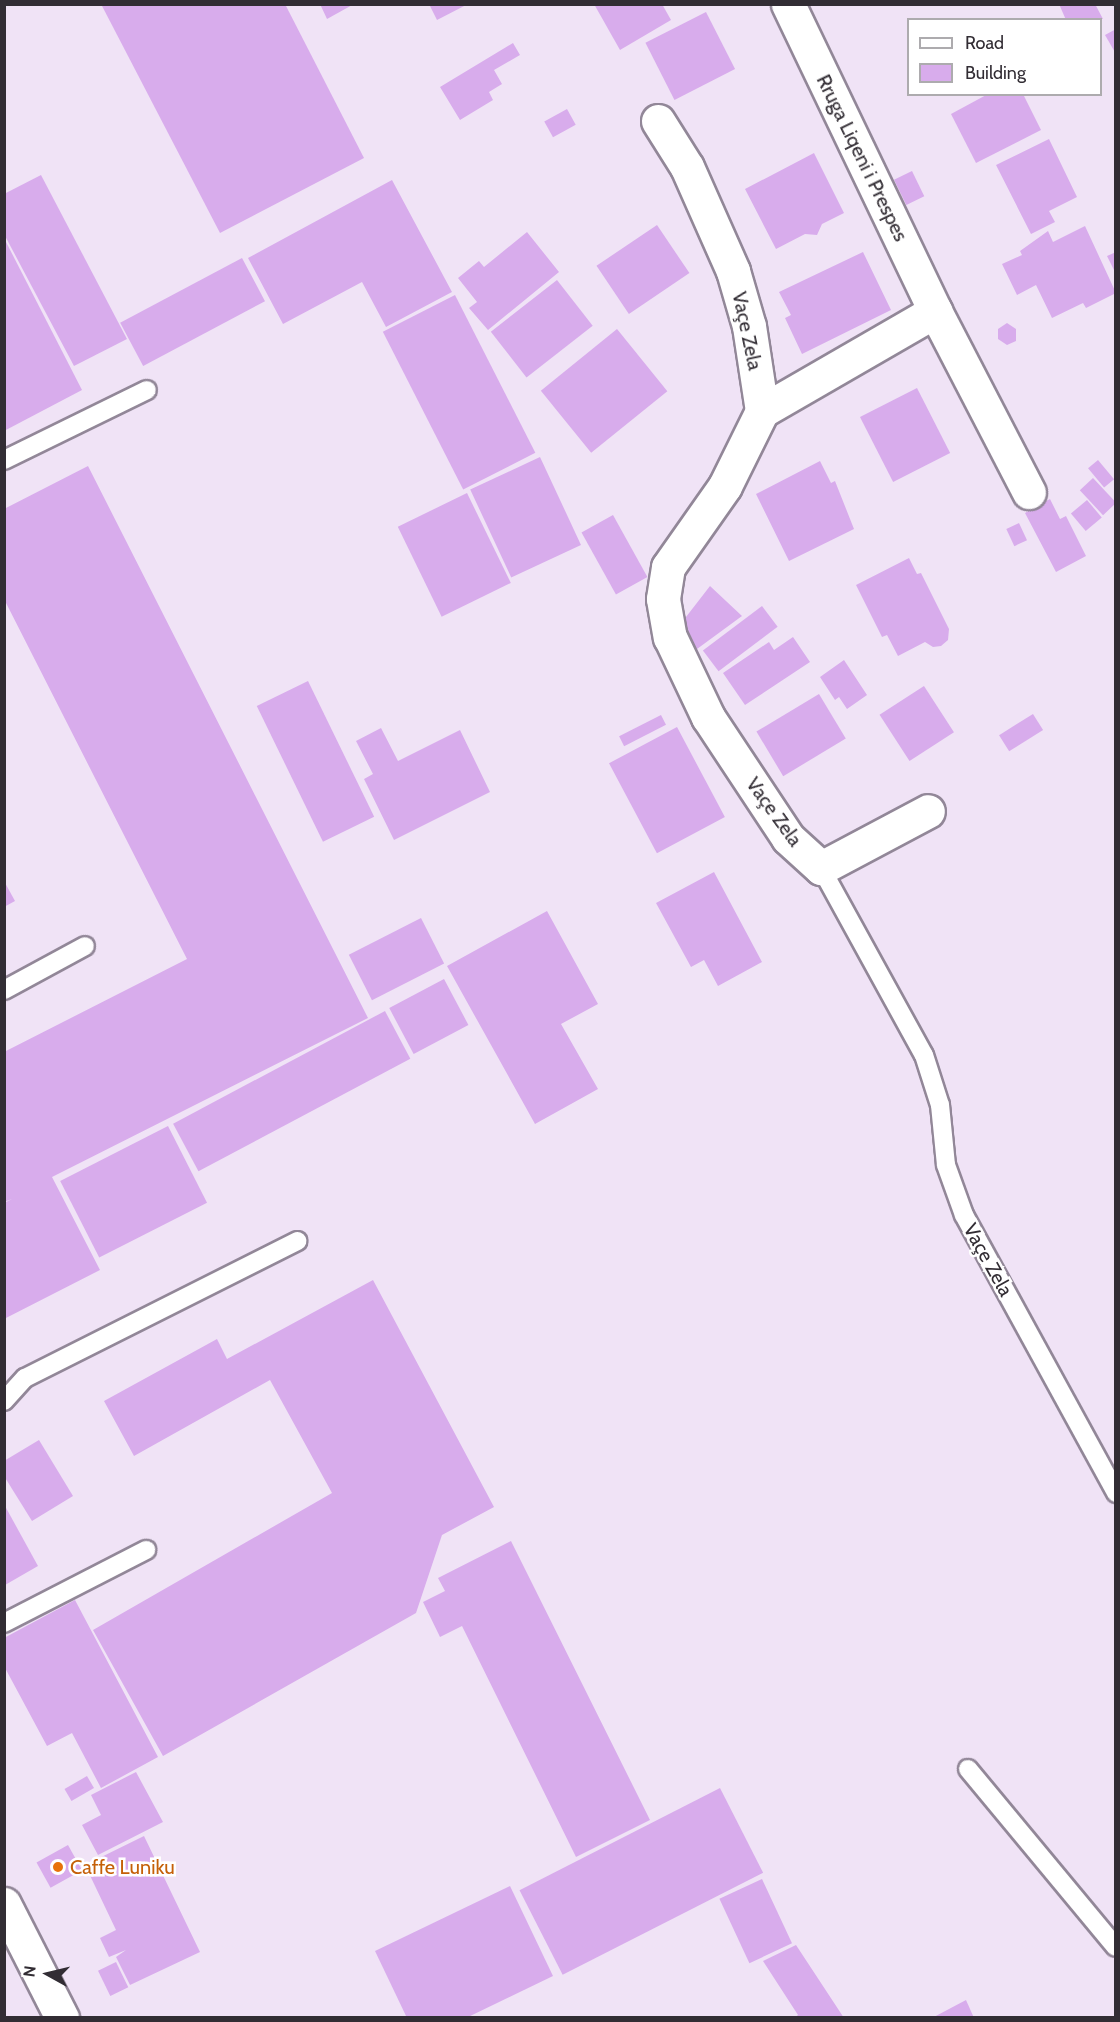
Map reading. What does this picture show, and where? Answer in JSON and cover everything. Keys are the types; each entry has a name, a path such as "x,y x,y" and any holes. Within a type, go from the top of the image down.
{"street":[{"name":"Rruga Liqeni i Prespes","path":"788,4 935,311 1029,492"},
{"name":"Vaçe Zela","path":"658,121 687,167 733,271 749,326 762,411 725,486 668,567 663,599 670,637 708,717 788,838 821,868"},
{"path":"762,411 935,311"},
{"path":"821,868 928,811"},
{"path":"4,1904 62,2018"}],"lane":[{"path":"4,460 147,390"},
{"name":"Vaçe Zela","path":"821,868 924,1055 940,1105 946,1165 964,1215 1116,1493"},
{"path":"4,990 85,946"},
{"path":"4,1401 25,1378 297,1241"},
{"path":"4,1623 146,1550"},
{"path":"968,1769 1116,1947"}],"building":[{"path":"101,4 285,4 364,158 220,233"},
{"path":"320,4 354,4 327,19"},
{"path":"429,4 468,4 437,20"},
{"path":"594,4 662,4 671,20 620,50"},
{"path":"1059,4 1095,4 1103,19 1102,18 1065,18"},
{"path":"706,12 735,69 674,100 645,43"},
{"path":"1116,29 1116,54 1105,35"},
{"path":"513,43 520,55 494,70 502,84 489,92 493,100 460,120 440,87"},
{"path":"984,96 1024,96 1041,130 976,163 951,114"},
{"path":"567,109 576,125 553,137 544,122"},
{"path":"1049,139 1077,197 1049,211 1055,222 1031,234 996,165"},
{"path":"814,153 844,213 822,224 817,235 805,234 776,249 745,189"},
{"path":"912,171 924,196 906,205 894,180"},
{"path":"41,175 127,339 74,366 4,234 4,194"},
{"path":"392,180 452,292 386,327 362,282 283,324 248,258"},
{"path":"657,225 689,273 629,314 596,266"},
{"path":"1085,226 1116,293 1086,308 1083,303 1052,318 1036,285 1017,295 1002,264 1022,255 1020,251 1048,231 1053,242"},
{"path":"527,232 559,272 488,330 469,308 477,302 458,278 479,261 484,267"},
{"path":"4,238 82,390 4,431"},
{"path":"863,252 891,310 802,354 785,318 791,315 779,292"},
{"path":"1116,252 1116,274 1107,256"},
{"path":"242,258 265,301 143,366 120,323"},
{"path":"557,280 593,326 527,377 491,332"},
{"path":"455,295 535,453 463,489 383,332"},
{"path":"1007,323 1016,329 1016,341 1007,345 998,339 998,329"},
{"path":"617,329 667,391 591,453 541,391"},
{"path":"917,388 950,453 893,482 860,417"},
{"path":"540,457 581,545 511,577 470,490"},
{"path":"1098,460 1114,479 1104,488 1088,468"},
{"path":"820,461 831,483 835,481 854,529 789,561 756,494"},
{"path":"88,466 368,1018 52,1177 100,1270 4,1319 4,1203 12,1199 4,1202 4,1052 187,959 4,599 4,509"},
{"path":"1093,478 1116,503 1103,515 1080,490"},
{"path":"467,493 511,583 442,617 398,527"},
{"path":"1050,499 1060,519 1066,516 1086,556 1056,572 1025,513"},
{"path":"1087,500 1102,518 1086,531 1071,513"},
{"path":"613,515 647,577 616,595 582,532"},
{"path":"1019,523 1027,540 1014,546 1006,529"},
{"path":"909,558 917,574 921,573 949,629 948,640 941,646 933,647 925,642 898,656 887,635 882,637 856,585"},
{"path":"710,586 742,616 697,649 691,641 686,645 679,626"},
{"path":"762,606 778,627 719,671 703,651"},
{"path":"793,637 810,662 745,705 723,673 769,642 774,650"},
{"path":"844,660 867,695 847,709 839,697 835,700 820,677"},
{"path":"308,681 374,817 323,842 257,706"},
{"path":"924,686 954,732 910,761 880,715"},
{"path":"819,694 846,739 783,776 756,732"},
{"path":"1033,714 1043,730 1009,751 999,735"},
{"path":"661,715 666,725 624,746 619,736"},
{"path":"677,727 725,817 657,853 609,763"},
{"path":"381,728 398,761 460,730 490,792 394,840 364,779 373,774 356,741"},
{"path":"714,872 762,962 718,986 704,960 691,967 656,903"},
{"path":"4,881 15,901 4,907"},
{"path":"547,911 598,1004 561,1024 598,1089 535,1124 447,966"},
{"path":"421,918 444,963 372,1000 349,955"},
{"path":"444,979 468,1025 414,1054 389,1008"},
{"path":"385,1011 410,1059 198,1171 173,1124"},
{"path":"168,1126 207,1203 99,1258 60,1181"},
{"path":"373,1280 494,1507 442,1535 416,1613 163,1756 93,1630 332,1493 270,1380 134,1456 104,1401 217,1339 227,1359"},
{"path":"39,1440 73,1496 32,1521 4,1476 4,1461"},
{"path":"5,1506 38,1566 5,1585"},
{"path":"511,1541 650,1820 576,1857 462,1626 440,1637 423,1602 445,1591 438,1578"},
{"path":"75,1600 158,1757 101,1788 72,1733 47,1746 4,1666 4,1638"},
{"path":"136,1772 163,1822 98,1855 82,1825 101,1815 91,1795"},
{"path":"87,1776 94,1788 71,1801 64,1789"},
{"path":"720,1788 763,1873 563,1975 520,1890"},
{"path":"144,1836 200,1952 130,1985 116,1957 126,1950 109,1957 100,1938 116,1930 85,1865"},
{"path":"68,1845 82,1870 51,1888 37,1862"},
{"path":"762,1879 792,1943 749,1963 719,1899"},
{"path":"510,1886 553,1976 466,2018 407,2018 375,1951"},
{"path":"796,1945 844,2018 794,2018 798,2015 763,1961"},
{"path":"116,1962 128,1987 110,1996 98,1971"},
{"path":"966,2000 974,2018 932,2018"}],"place":[{"name":"Caffe Luniku","path":"58,1867"}]}
